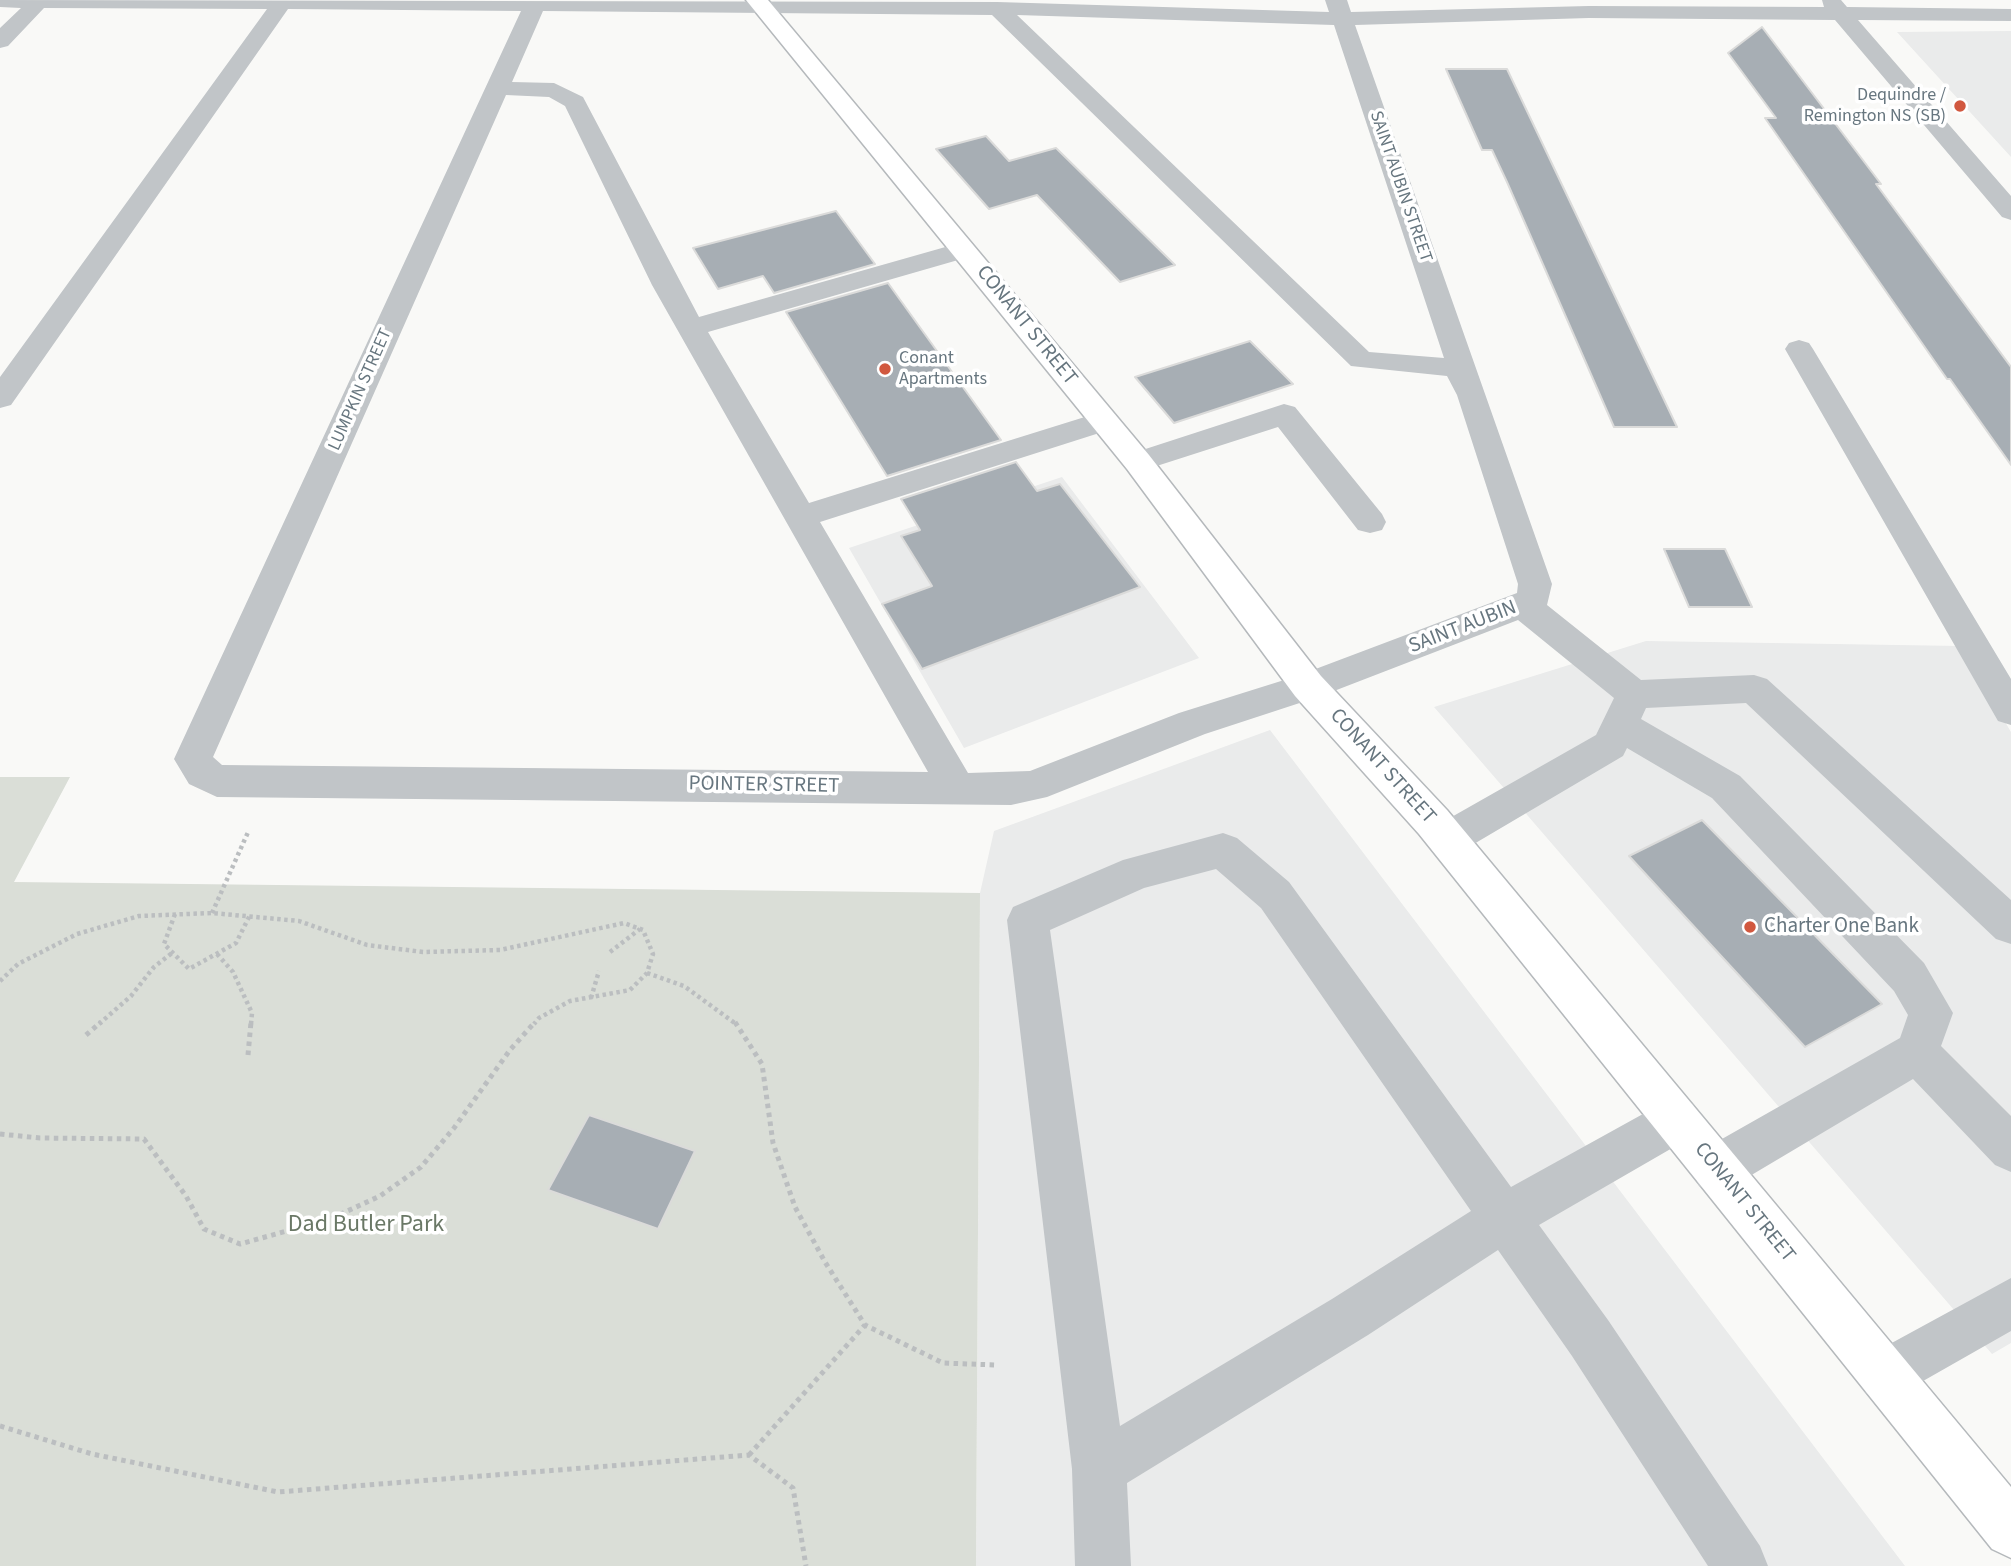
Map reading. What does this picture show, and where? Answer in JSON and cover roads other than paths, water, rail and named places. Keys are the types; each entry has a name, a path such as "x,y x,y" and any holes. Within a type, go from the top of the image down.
{"main road":[{"name":"CONANT STREET","path":"760,3 1138,462 1308,686 1448,839 2011,1530"}],"street":[{"path":"0,1 820,3 997,8 1085,4 1340,9 1836,7 2011,15"},
{"path":"0,41 40,1"},
{"path":"0,398 282,3"},
{"name":"LUMPKIN STREET","path":"203,773 193,759 497,88 522,3"},
{"path":"790,40 820,3"},
{"path":"1836,7 2011,212"},
{"path":"997,8 1361,360 1464,377"},
{"name":"SAINT AUBIN STREET","path":"1340,9 1464,377"},
{"path":"497,88 554,90 575,102 666,285 957,788"},
{"path":"691,328 963,250"},
{"path":"1799,349 2011,711"},
{"name":"SAINT AUBIN","path":"1308,686 1533,600 1535,584 1464,377"},
{"path":"1138,462 1284,414 1370,522"},
{"path":"800,517 1104,421"},
{"path":"1523,605 1627,710 1726,787 1909,977 1931,1013 1917,1052 1716,1169"},
{"name":"POINTER STREET","path":"203,773 217,781 1011,789 1033,786 1192,723 1308,686"},
{"path":"1627,710 1754,689 2011,926"},
{"path":"1448,839 1610,745 1627,710"},
{"path":"1103,1566 1099,1469 1028,920 1137,872 1223,850 1275,895 1590,1338 1740,1566"},
{"path":"1917,1052 2011,1149"},
{"path":"1099,1469 1350,1317 1504,1218 1677,1120"},
{"path":"1884,1375 2011,1303"}],"place":[{"name":"Dequindre / Remington NS (SB)","path":"1960,106"},
{"name":"Conant Apartments","path":"885,369"},
{"name":"Charter One Bank","path":"1750,927"}],"park label":[{"name":"Dad Butler Park","path":"366,1226"}]}
